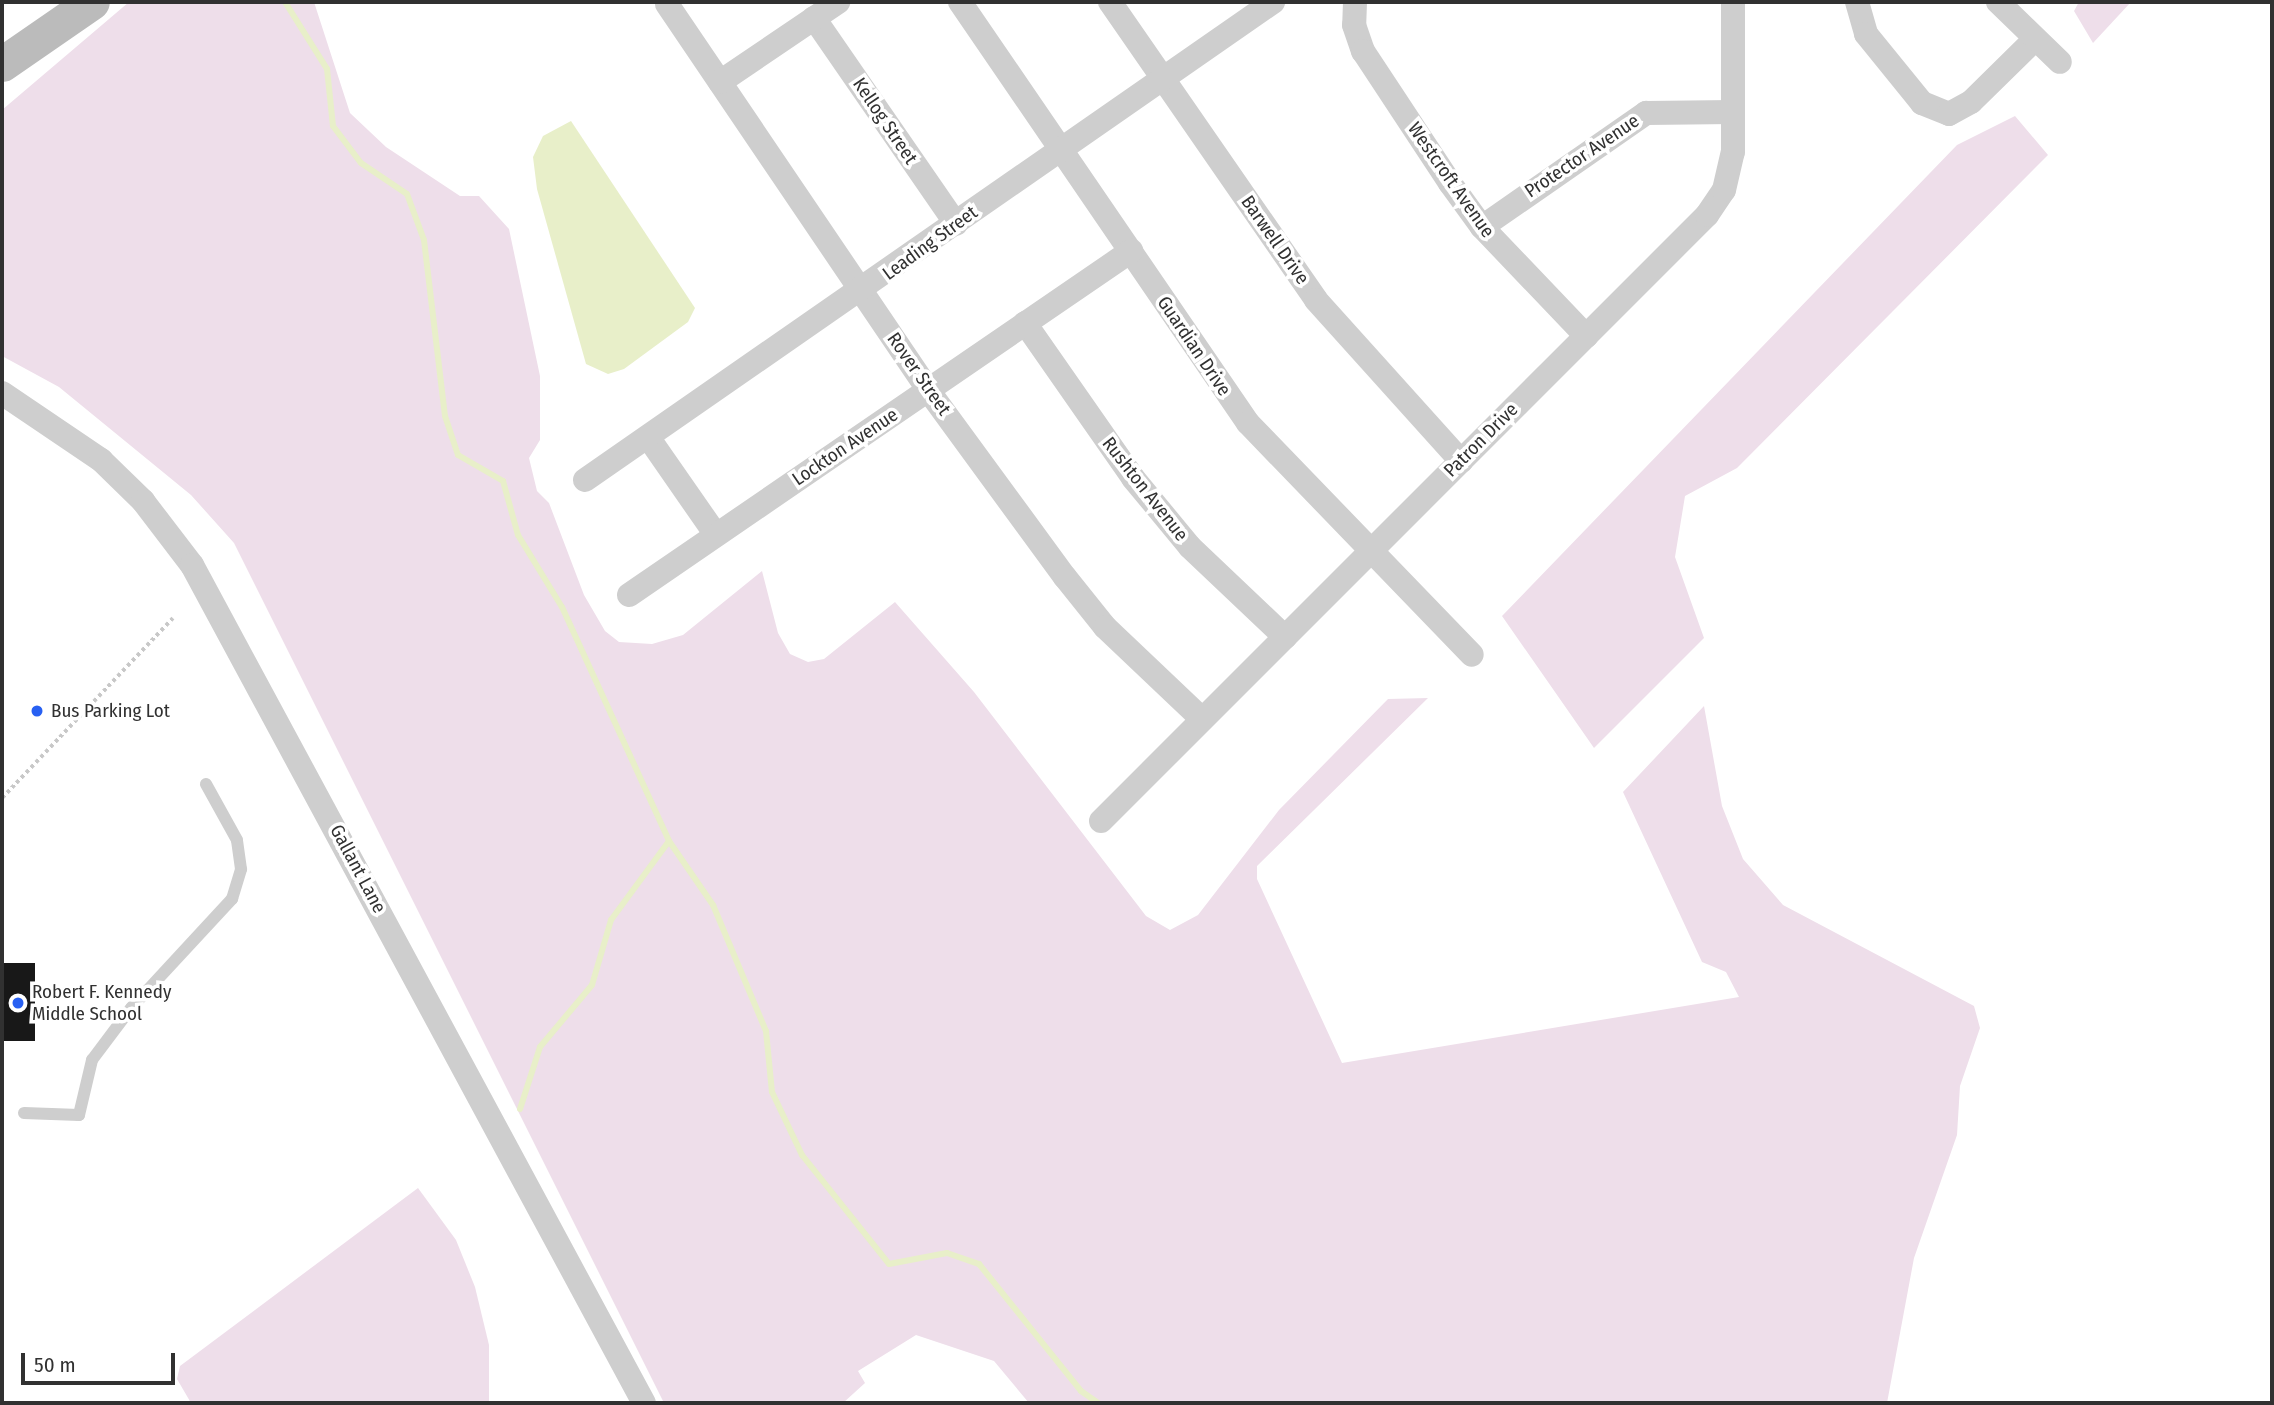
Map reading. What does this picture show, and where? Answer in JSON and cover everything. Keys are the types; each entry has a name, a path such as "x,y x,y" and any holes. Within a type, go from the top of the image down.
{"main road":[{"path":"2,64 92,2"}],"street":[{"path":"720,82 838,2"},
{"name":"Guardian Drive","path":"960,2 1248,423 1472,655"},
{"name":"Barwell Drive","path":"1110,2 1316,300 1461,461"},
{"name":"Leading Street","path":"585,480 862,292 1273,2"},
{"name":"Westcroft Avenue","path":"1355,2 1354,25 1363,51 1482,227 1586,336"},
{"name":"Patron Drive","path":"1101,821 1369,549 1707,215 1724,190 1733,152 1733,2"},
{"path":"1857,2 1866,34 1922,103 1949,114 1971,102 2035,39"},
{"path":"1998,2 2060,62"},
{"name":"Rover Street","path":"667,4 928,390 1105,627 1202,719"},
{"name":"Kellog Street","path":"814,18 956,224"},
{"name":"Protector Avenue","path":"1482,227 1625,122 1672,110 1733,112"},
{"name":"Lockton Avenue","path":"629,595 1131,251"},
{"name":"Rushton Avenue","path":"1025,323 1133,478 1190,547 1285,636"},
{"name":"Gallant Lane","path":"2,393 101,460 143,501 192,565 644,1403"},
{"path":"648,437 716,535"}],"lane":[{"path":"24,1113 79,1115 92,1060 131,1008 232,899 241,869 237,841 206,784"}],"path":[{"path":"2,798 173,618"}],"shaded area":[{"path":"129,2 314,2 350,113 386,147 460,196 479,196 509,229 540,376 540,440 529,458 537,491 549,503 584,595 605,631 619,642 652,644 683,635 762,571 778,633 790,654 808,662 824,659 895,602 974,692 1146,916 1170,930 1198,915 1279,810 1388,699 1428,698 1257,866 1257,879 1342,1063 1739,997 1726,972 1702,962 1623,792 1704,706 1722,806 1743,859 1783,905 1974,1006 1980,1028 1960,1086 1957,1135 1914,1258 1887,1403 1029,1403 994,1361 916,1335 858,1371 865,1383 843,1403 664,1403 234,543 191,495 59,387 2,356 2,110"},
{"path":"2079,2 2131,2 2093,43 2074,11"},
{"path":"2015,116 2048,155 1737,468 1685,496 1675,557 1704,638 1594,748 1502,616 1957,145"},
{"path":"571,121 695,308 688,322 624,369 608,374 586,364 537,189 533,157 543,136"},
{"path":"418,1188 456,1240 475,1287 489,1345 489,1403 191,1403 177,1379 180,1366"}],"building":[{"name":"Robert F. Kennedy Middle School","path":"2,963 35,963 35,1041 2,1041"}],"waterway":[{"path":"285,2 327,69 333,126 361,163 407,194 424,240 445,416 458,455 503,481 518,535 562,607 669,841 713,905 766,1031 772,1092 802,1155 889,1264 947,1253 979,1264 1081,1391 1098,1403"},
{"path":"520,1109 540,1047 592,985 611,920 669,841"}],"place":[{"name":"Bus Parking Lot","path":"37,711"},
{"name":"Robert F. Kennedy Middle School","path":"18,1003"}]}
